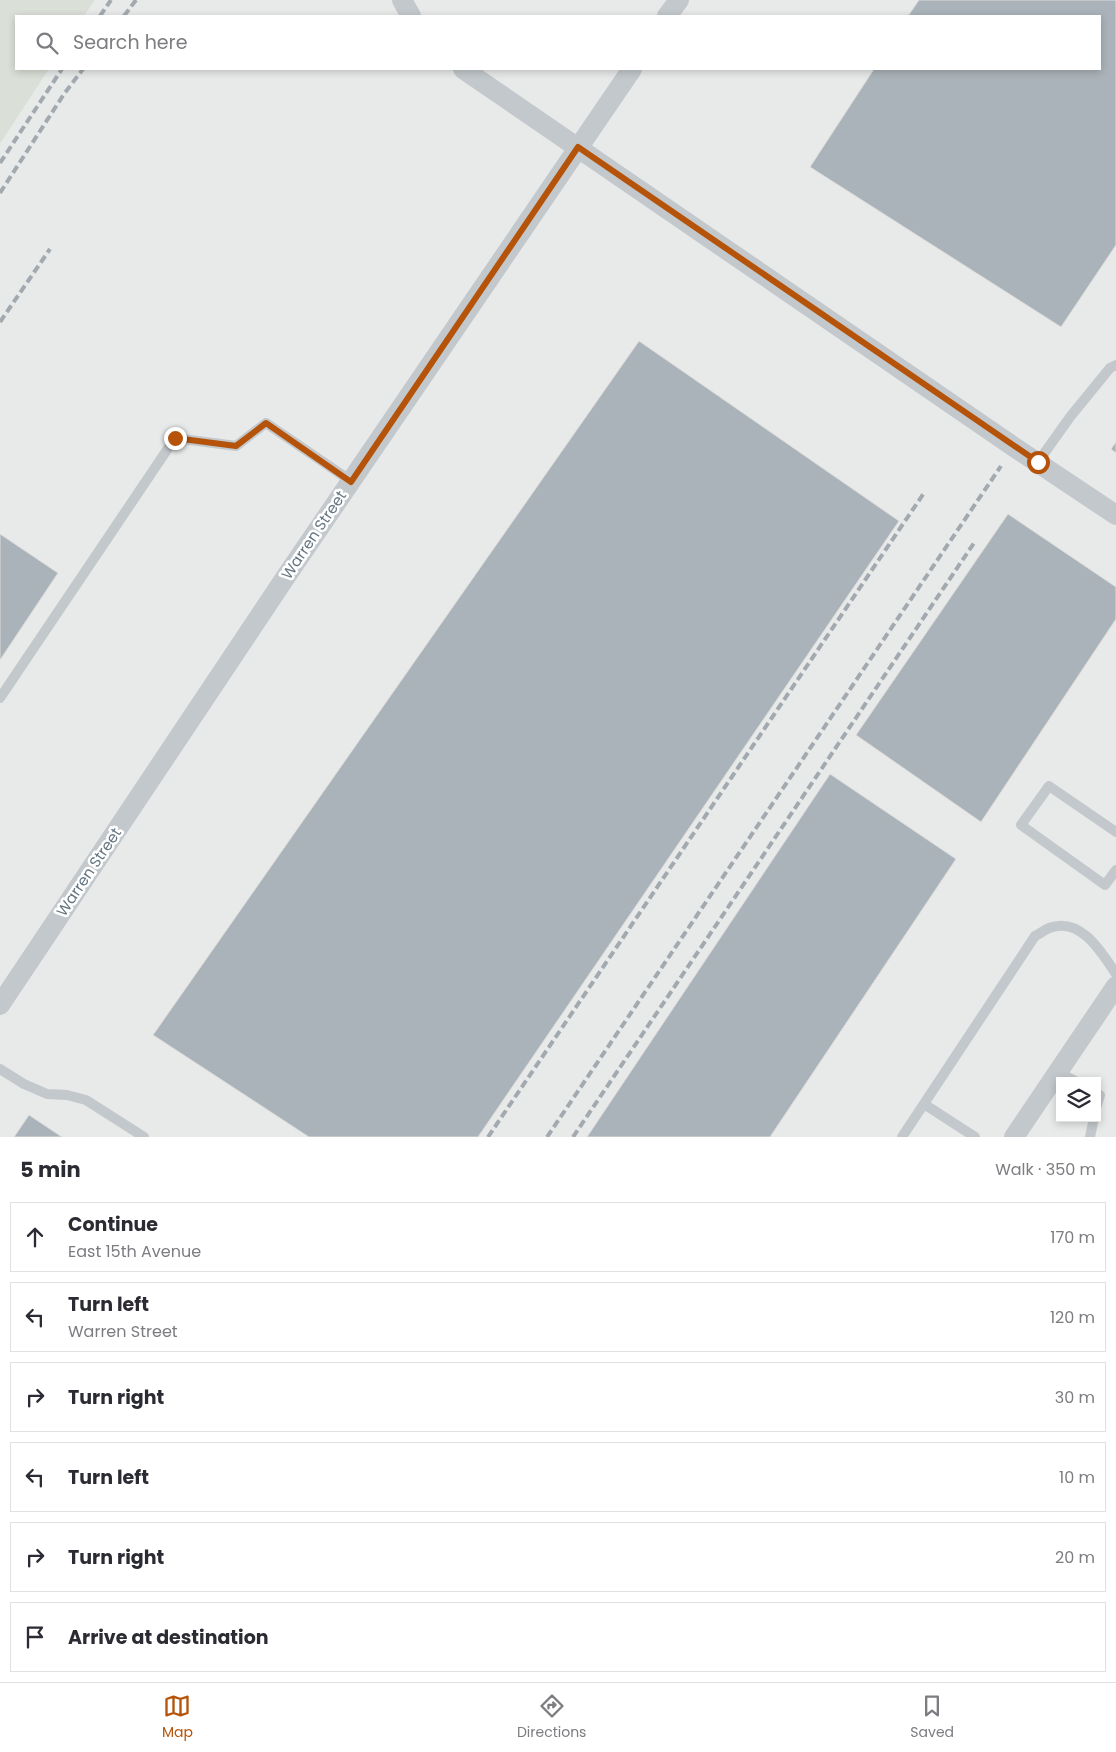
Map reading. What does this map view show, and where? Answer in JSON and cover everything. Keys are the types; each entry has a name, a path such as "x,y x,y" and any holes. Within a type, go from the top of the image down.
{"street":[{"path":"402,0 410,15"},
{"path":"669,15 679,0"},
{"path":"464,70 1116,515"},
{"name":"Warren Street","path":"0,1005 351,482 631,70"},
{"path":"1014,1137 1066,1076 1116,986"}],"lane":[{"path":"1038,462 1070,417 1110,368 1116,365"},
{"path":"0,698 175,438 236,446 266,423 351,482"},
{"path":"1116,832 1049,786 1021,825 1105,885 1116,870"},
{"path":"902,1137 1035,936 1049,928 1063,926 1080,932 1096,944 1116,974"},
{"path":"0,1069 24,1084 46,1094 67,1095 86,1100 144,1137"},
{"path":"924,1104 975,1137"},
{"path":"1090,1137 1093,1122"}],"shaded area":[{"path":"0,0 95,0 85,15 15,15 15,70 48,70 0,144"},
{"path":"95,0 1116,0 1116,1137 0,1137 0,144 48,70 1101,70 1101,15 85,15"}],"building":[{"path":"919,0 1116,0 1116,245 1061,327 810,167 873,70 1101,70 1101,15 909,15"},
{"path":"639,341 899,521 478,1137 309,1137 153,1035"},
{"path":"1116,442 1116,453 1111,449"},
{"path":"1008,514 1116,587 1116,619 981,822 856,735"},
{"path":"0,534 58,573 0,660"},
{"path":"830,774 956,859 770,1137 587,1137"},
{"path":"29,1115 62,1137 14,1137"}],"railway":[{"path":"101,15 111,0"},
{"path":"125,15 136,0"},
{"path":"0,163 61,70"},
{"path":"0,193 64,94 82,70"},
{"path":"0,322 50,249"},
{"path":"547,1137 1001,466"},
{"path":"488,1137 924,493"},
{"path":"573,1137 974,543"}],"route":[{"path":"175,438 236,446 266,423 351,482 578,147 1038,462"}]}
